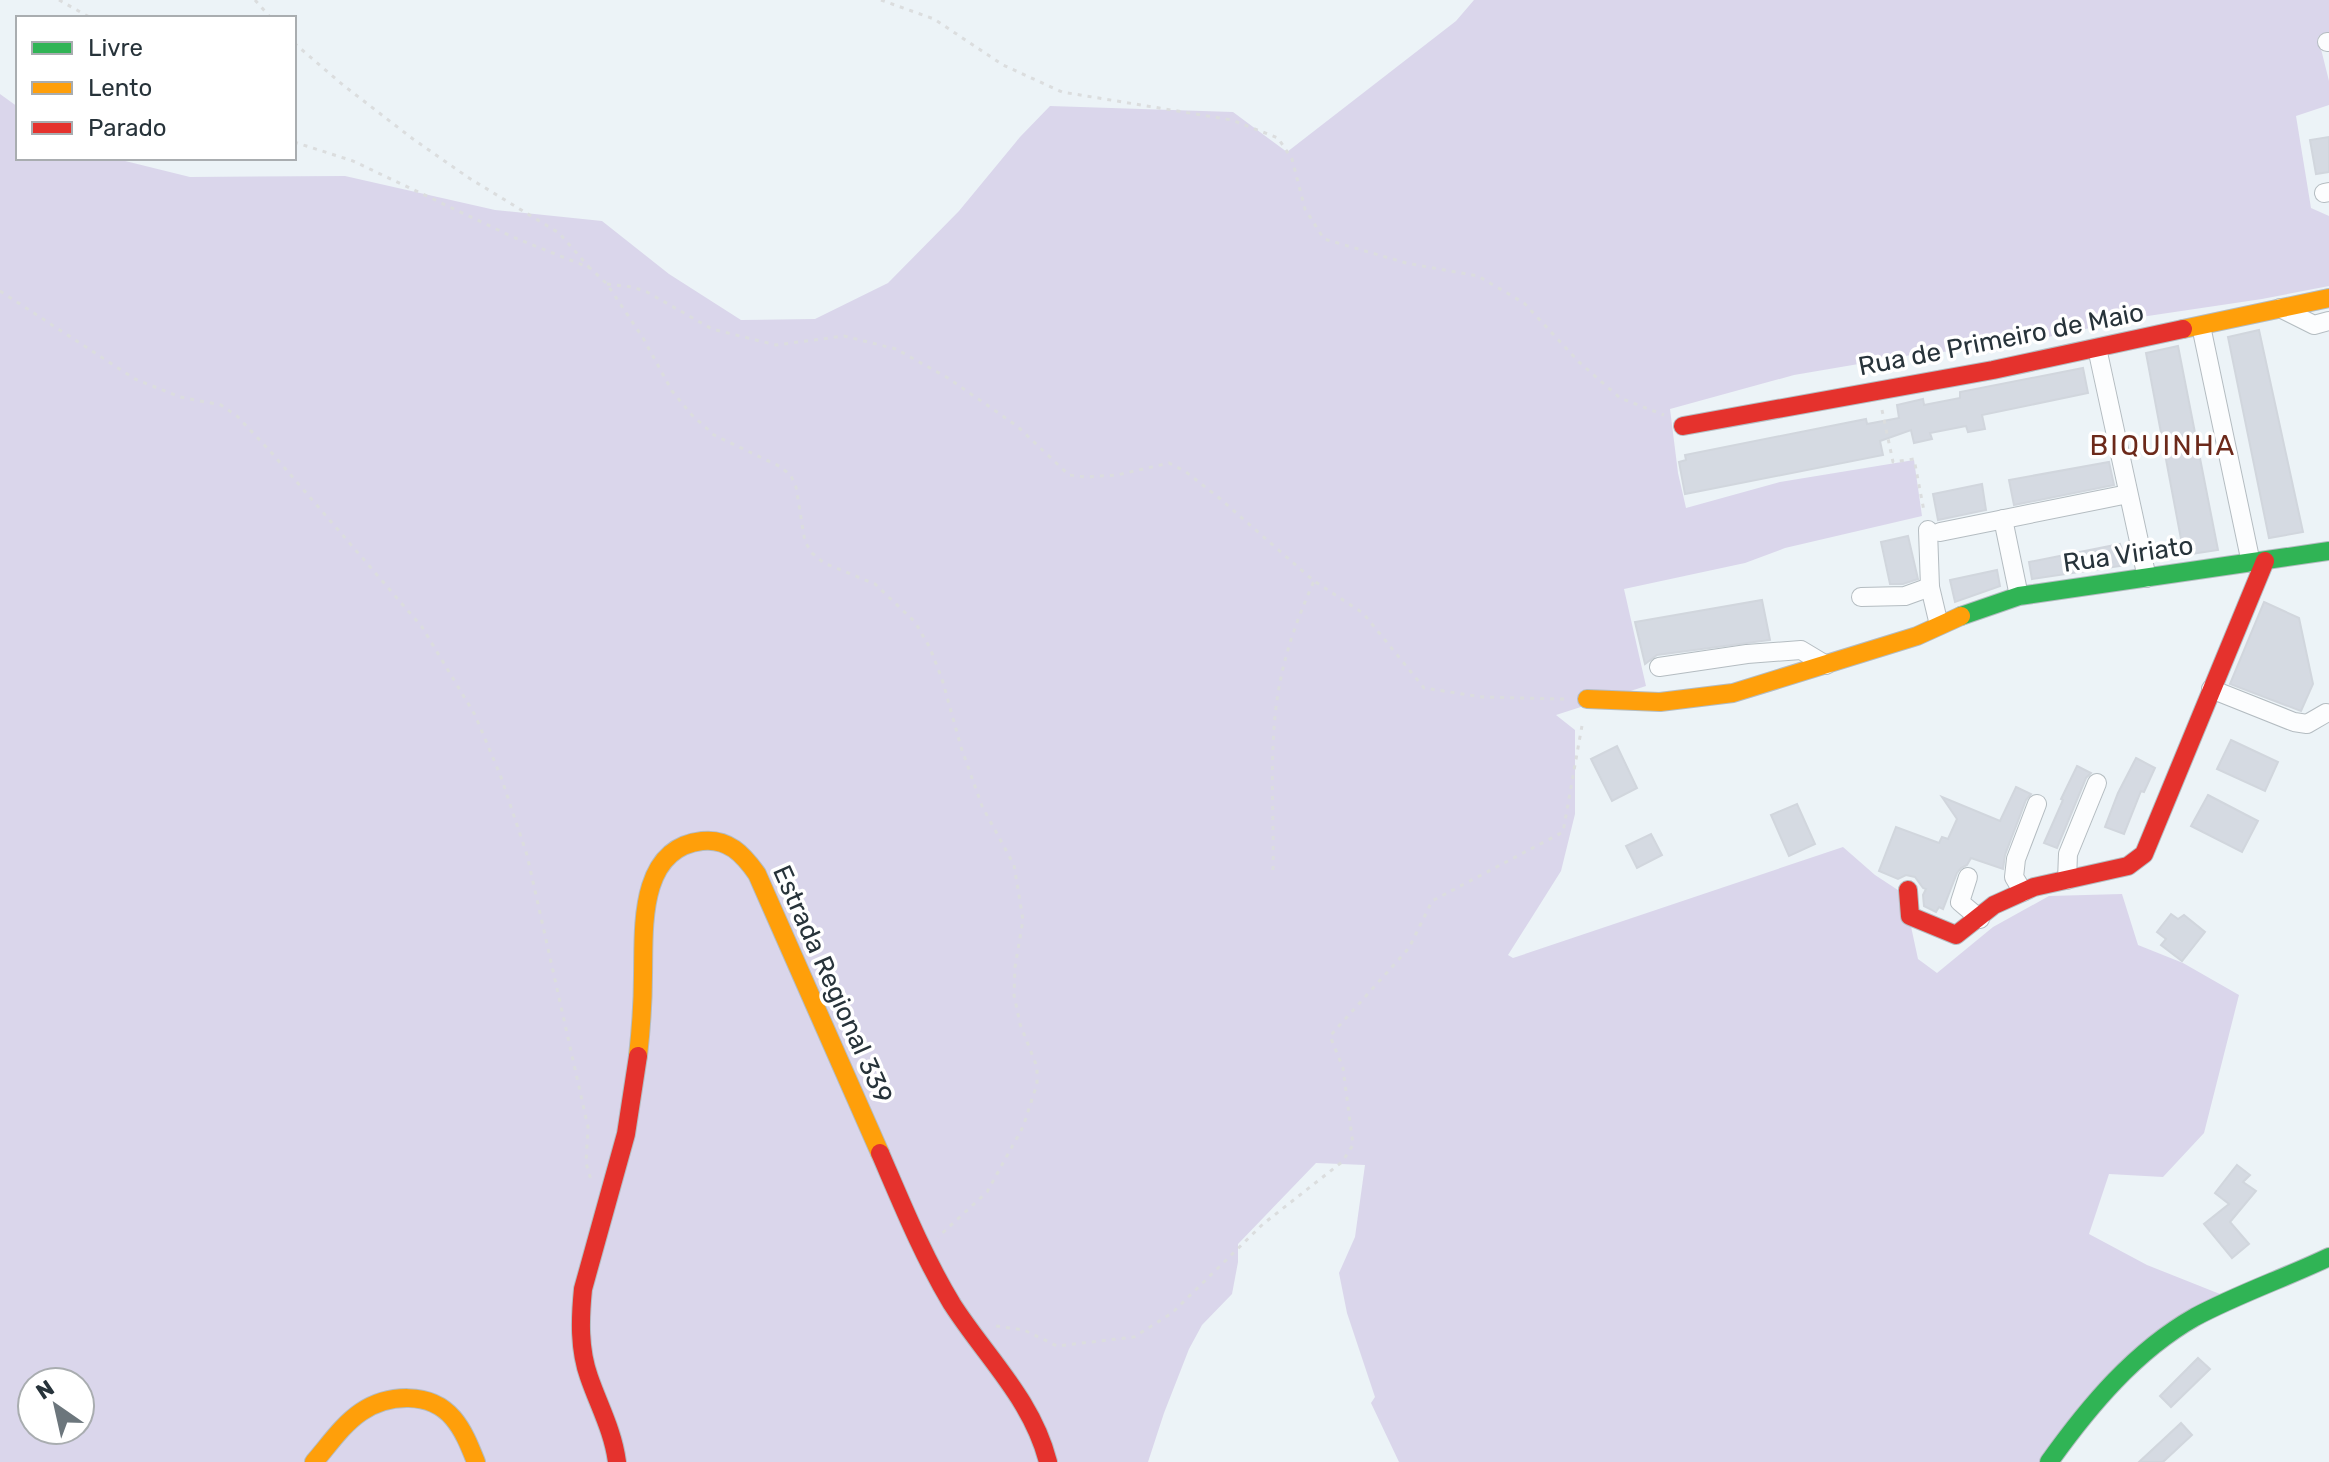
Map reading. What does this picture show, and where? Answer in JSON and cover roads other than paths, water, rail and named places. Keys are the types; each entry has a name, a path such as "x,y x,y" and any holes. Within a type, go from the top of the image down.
{"street":[{"name":"Rua de Primeiro de Maio","path":"1683,426 1993,370 2329,298"},
{"path":"2280,308 2314,325 2329,321"},
{"path":"1908,890 1910,916 1956,935 1994,905 2034,887 2128,866 2144,854 2211,689 2258,562 2201,326"},
{"path":"2097,348 2147,578"},
{"path":"1939,625 1930,587 1934,531 2128,494"},
{"path":"2003,519 2019,596"},
{"name":"Rua Viriato","path":"1587,699 1660,702 1733,693 1917,636 1972,611 2019,596 2329,551"},
{"path":"1861,597 1905,596 1930,587"},
{"path":"1659,667 1747,654 1801,650 1826,665"},
{"path":"2211,689 2294,722 2307,724 2326,713"},
{"path":"2067,880 2068,854 2097,783"},
{"path":"2023,892 2014,877 2016,859 2037,804"},
{"name":"Estrada Regional 339","path":"617,1462 614,1438 588,1375 580,1336 583,1289 626,1136 634,1096 646,912 651,888 657,871 674,850 704,841 734,848 757,874 923,1251 943,1290 1028,1410 1042,1439 1048,1462"},
{"path":"1968,877 1960,902 1980,919"},
{"path":"2049,1462 2114,1382 2165,1337 2194,1318 2329,1257"},
{"path":"314,1462 361,1412 376,1403 401,1397 437,1405 449,1414 460,1427 476,1462"}],"district":[{"name":"BIQUINHA","path":"2163,445"}]}
